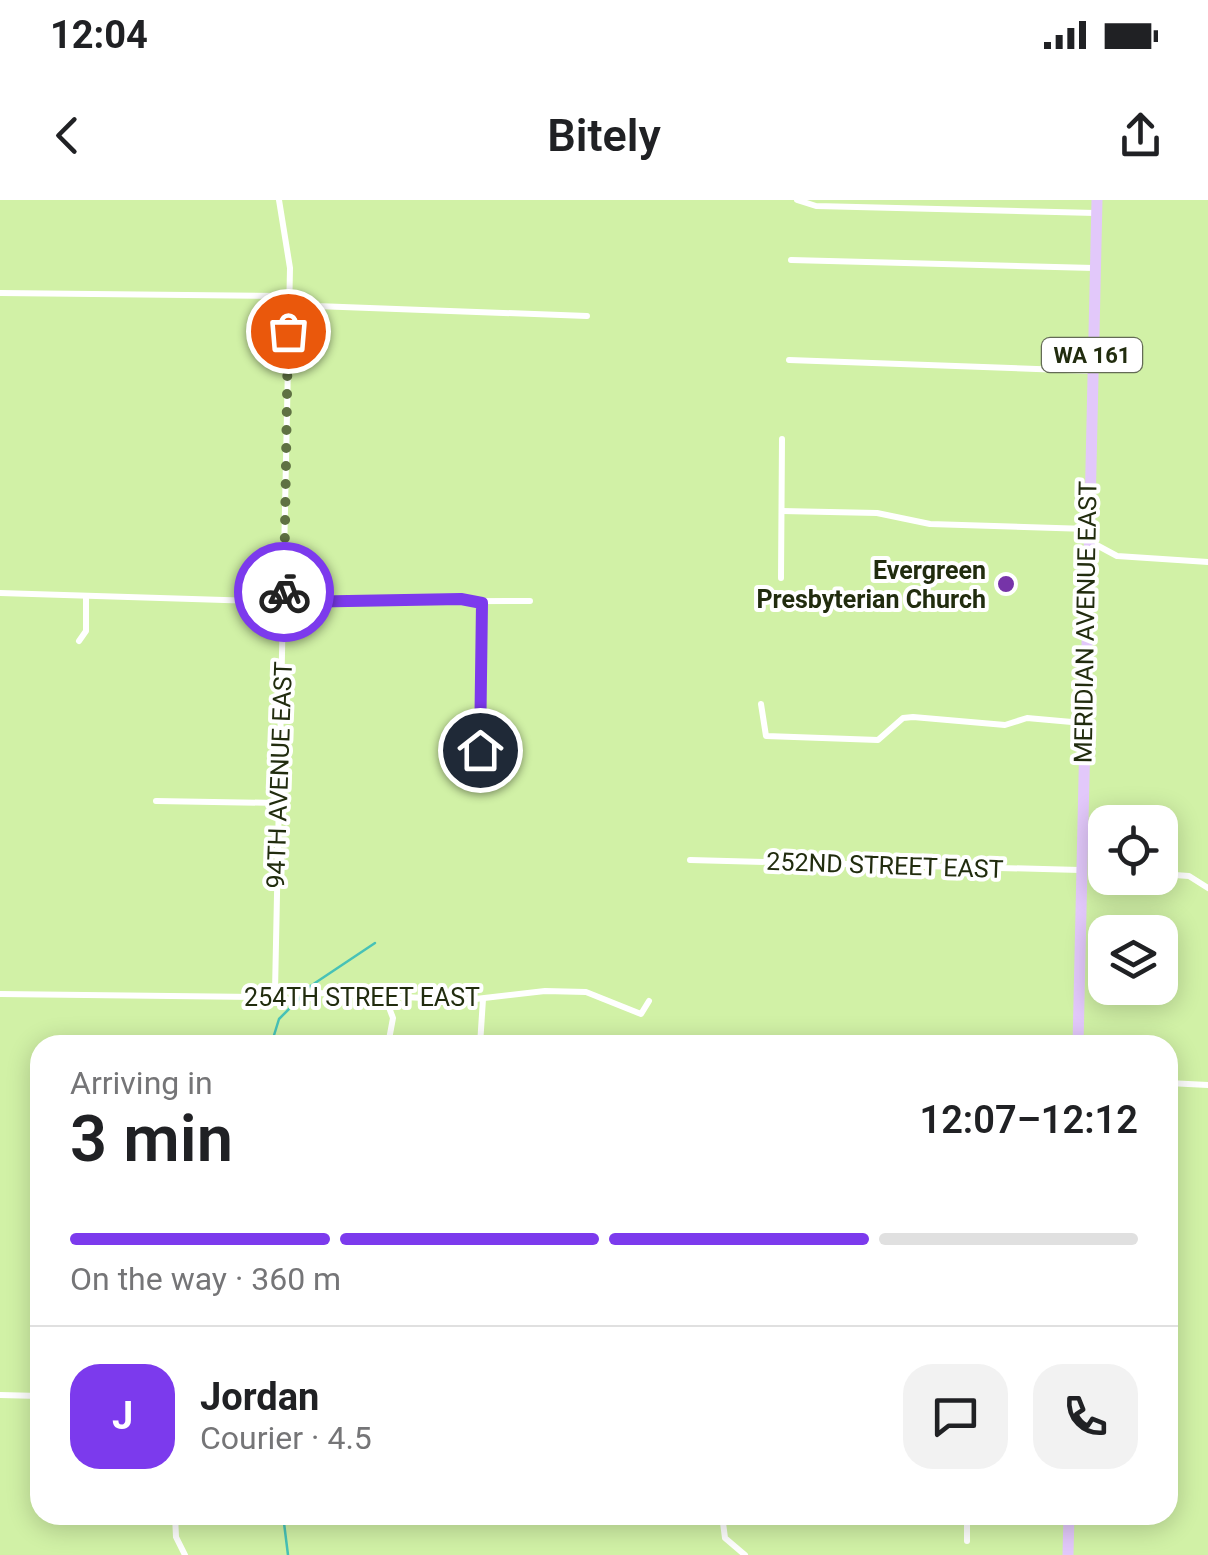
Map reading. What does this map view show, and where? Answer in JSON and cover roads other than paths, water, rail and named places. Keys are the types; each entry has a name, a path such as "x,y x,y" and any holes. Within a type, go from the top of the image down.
{"main road":[{"name":"MERIDIAN AVENUE EAST","path":"1078,1035 1097,206"},
{"path":"1068,1555 1069,1525"}],"street":[{"name":"94TH AVENUE EAST","path":"276,991 290,247 279,200"},
{"path":"797,200 816,206 1097,206"},
{"path":"791,260 1094,268"},
{"path":"0,293 288,296 316,306 587,316"},
{"path":"788,360 1091,371"},
{"path":"780,578 782,438"},
{"path":"782,511 876,513 930,524 1087,533 1100,550 1126,556 1208,562"},
{"path":"0,593 530,601"},
{"path":"79,641 86,631 86,596"},
{"path":"480,750 482,603"},
{"path":"760,704 766,736 786,739 878,740 903,718 913,717 1005,726 1027,718 1083,723"},
{"path":"156,801 278,803"},
{"name":"252ND STREET EAST","path":"690,860 1080,870"},
{"path":"1178,875 1189,876 1208,888"},
{"name":"254TH STREET EAST","path":"0,994 258,997 276,991 369,999 482,999 545,990 586,992 634,1014 644,1013 649,1000"},
{"path":"384,996 393,1018 390,1035"},
{"path":"480,1035 482,999"},
{"path":"1178,1083 1208,1084"},
{"path":"0,1395 30,1396"},
{"path":"175,1525 184,1555"},
{"path":"723,1525 725,1538 745,1555"},
{"path":"967,1541 968,1525"}],"waterway":[{"path":"306,989 375,943"},
{"path":"274,1035 279,1019 301,997"},
{"path":"284,1525 288,1555"}],"place":[{"name":"Evergreen Presbyterian Church","path":"1006,584"}]}
